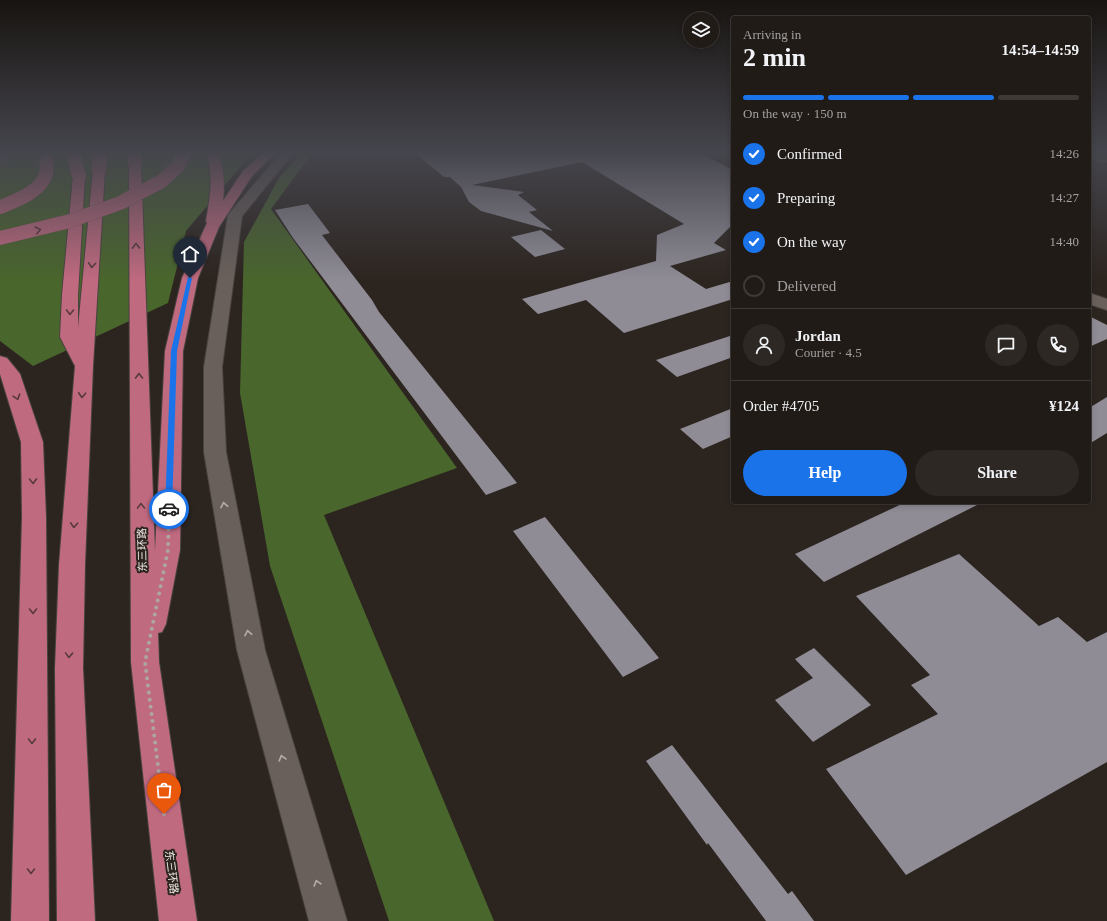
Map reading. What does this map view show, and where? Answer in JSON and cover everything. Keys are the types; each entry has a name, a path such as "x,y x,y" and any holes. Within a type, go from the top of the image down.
{"highway":[{"path":"0,207 12,203 25,195"},
{"path":"76,921 69,668 72,565 84,366 92,195"},
{"name":"东三环路","path":"135,195 145,662 178,921"},
{"path":"0,238 48,228 116,205 136,195"},
{"path":"212,227 217,195"},
{"path":"145,662 168,550 174,351 190,278 212,227 233,195"},
{"path":"0,362 10,374 32,442 34,517 30,921"}],"main road":[{"path":"252,195 235,215 213,367 215,452 251,650 328,921"},
{"path":"1091,299 1107,305"}],"green space":[{"path":"0,195 217,195 186,231 168,303 33,366 0,341"},
{"path":"270,195 281,195 271,209 457,468 324,515 494,921 389,921 270,566 240,393 244,242"}],"building":[{"path":"465,195 518,195 537,210 529,212 553,231 481,211 469,202"},
{"path":"636,195 731,195 731,226 714,243 726,250 670,266 706,289 731,282 731,300 624,333 586,300 538,314 522,299 656,261 657,235 684,224"},
{"path":"308,204 330,233 322,235 372,300 379,312 517,483 486,495 293,238 275,210"},
{"path":"541,230 565,249 535,257 511,237"},
{"path":"1091,317 1107,325 1107,339 1091,346"},
{"path":"731,336 731,358 677,377 656,360"},
{"path":"1107,397 1107,433 1091,443 1091,407"},
{"path":"731,409 731,437 703,449 680,429"},
{"path":"902,504 979,504 824,582 795,554"},
{"path":"545,517 659,658 623,677 513,531"},
{"path":"959,554 1039,626 1058,617 1087,642 1107,632 1107,762 906,875 826,769 938,714 911,685 930,675 856,596"},
{"path":"814,648 871,705 813,742 775,700 813,678 795,659"},
{"path":"672,745 788,894 792,891 814,921 766,921 708,843 707,845 646,761"}],"way so far":[{"path":"164,814 145,662 168,550 169,509"}],"route":[{"path":"169,509 174,351 190,278"}]}
